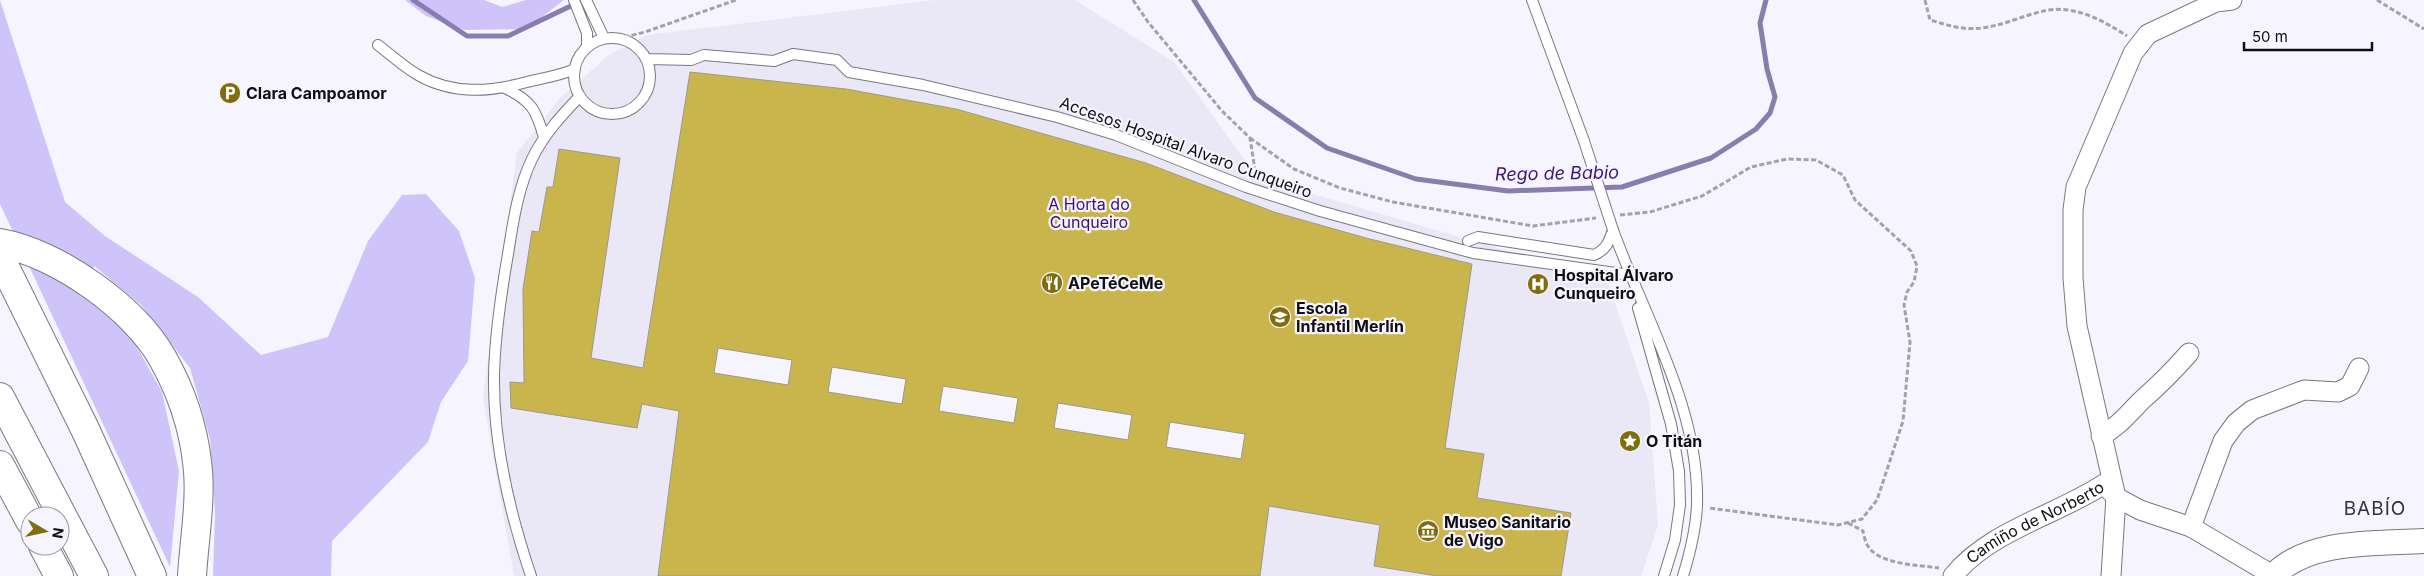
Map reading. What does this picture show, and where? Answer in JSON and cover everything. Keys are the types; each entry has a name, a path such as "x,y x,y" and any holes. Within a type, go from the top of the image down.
{"highway":[{"path":"0,243 49,259 96,287 133,320 162,357 186,407 198,464 192,576"},
{"path":"0,257 93,446 152,576"},
{"path":"0,396 94,576"},
{"path":"0,464 22,506"},
{"path":"48,556 59,576"}],"street":[{"path":"2111,576 2116,498 2077,326 2073,278 2073,210 2076,187 2133,53 2148,34 2216,2 2232,0"},
{"path":"2101,436 2118,426 2142,400 2165,381 2189,353"},
{"path":"2191,527 2223,440 2236,423 2252,410 2304,390 2338,392 2350,386 2359,368"},
{"name":"Camiño de Norberto","path":"1957,571 1982,549 2033,522 2073,504 2104,484 2116,498"},
{"path":"2116,498 2140,510 2191,527 2273,576 2286,563 2311,552 2328,548 2424,541"}],"lane":[{"path":"574,0 587,33 587,45"},
{"path":"586,0 604,38"},
{"path":"1532,0 1630,276 1669,367 1686,423 1696,476 1697,507 1692,546 1683,576"},
{"path":"604,38 618,39 638,47 648,59 649,85 645,95 634,107 624,112 609,114 596,111 580,96 574,79 575,69 579,56 587,45 604,38"},
{"path":"378,45 418,75 441,85 475,91 505,88 563,75 575,69"},
{"name":"Accesos Hospital Alvaro Cunqueiro","path":"648,59 691,60 704,55 774,61 793,54 837,60 849,72 923,85 1058,117 1116,136 1253,190 1473,253 1630,276"},
{"path":"505,88 526,100 532,106 544,137"},
{"path":"531,576 513,523 503,472 494,375 499,308 522,184 532,158 544,137 580,96"},
{"path":"1468,241 1478,237 1594,255 1602,252 1607,246 1613,230"},
{"path":"1630,276 1654,371 1671,424 1679,471 1680,506 1675,540 1664,576"}],"path":[{"path":"618,39 645,32 736,0"},
{"path":"1133,0 1148,22 1222,111 1250,138 1294,169 1340,188 1392,202 1533,226 1601,218"},
{"path":"1925,0 1930,20 1964,28 2003,25 2050,10 2083,13 2110,25 2140,45"},
{"path":"2377,0 2424,28"},
{"path":"1250,138 1255,170 1253,190"},
{"path":"1611,216 1650,212 1702,196 1751,167 1786,158 1816,160 1843,175 1855,200 1911,251 1917,266 1914,282 1907,292 1904,305 1910,342 1902,421 1877,500 1862,519 1838,525 1697,507"},
{"path":"1848,522 1862,531 1868,547 1888,560 1957,571"}],"shaded area":[{"path":"0,0 65,202 105,236 198,297 261,355 328,337 368,241 402,195 426,194 459,231 475,278 468,361 441,402 428,442 332,541 331,576 213,576 215,513 210,439 190,368 141,305 94,266 86,293 132,338 162,392 179,471 170,567 0,204"},
{"path":"405,0 484,0 502,7 526,0 564,0 526,29 464,30 426,16"},
{"name":"Hospital Álvaro Cunqueiro","path":"935,0 1075,0 1174,62 1258,178 1607,280 1649,403 1658,525 1641,576 1561,576 1571,513 1477,498 1484,454 1445,448 1471,264 1366,238 1274,212 1146,163 956,109 846,89 690,72 643,368 591,358 620,158 547,188 539,232 532,231 523,289 524,383 510,383 511,407 637,427 642,404 700,414 658,576 514,576 483,397 517,153 561,97 609,55 647,35"},
{"path":"1263,505 1380,525 1374,566 1437,576 1260,576 1267,521"}],"building":[{"path":"690,72 846,89 956,109 1146,163 1274,212 1366,238 1472,264 1445,448 1484,454 1477,498 1571,513 1561,576 1437,576 1374,566 1380,525 1269,506 1260,576 658,576 679,411 642,404 637,428 511,408 510,382 524,383 523,289 532,231 539,232 547,187 553,187 559,149 620,158 591,358 643,368","holes":["718,348 792,360 788,385 714,373","832,367 906,379 902,404 828,392","943,386 1018,398 1014,423 939,411","1058,403 1132,415 1128,440 1054,428","1170,422 1245,434 1241,459 1166,447"]}],"waterway":[{"name":"Rego de Babio","path":"413,0 467,36 508,36 577,3"},
{"name":"Rego de Babio","path":"1194,0 1255,98 1327,148 1416,179 1508,191 1622,187 1711,158 1756,129 1770,113 1775,97 1767,69 1760,23 1766,0"}],"place":[{"name":"Clara Campoamor","path":"230,93"},
{"name":"APeTéCeMe","path":"1052,283"},
{"name":"Hospital Álvaro Cunqueiro","path":"1538,284"},
{"name":"Escola Infantil Merlín","path":"1280,317"},
{"name":"O Titán","path":"1630,441"},
{"name":"Museo Sanitario de Vigo","path":"1428,531"}],"district":[{"name":"BABÍO","path":"2375,508"}],"park label":[{"name":"A Horta do Cunqueiro","path":"1089,213"}]}
